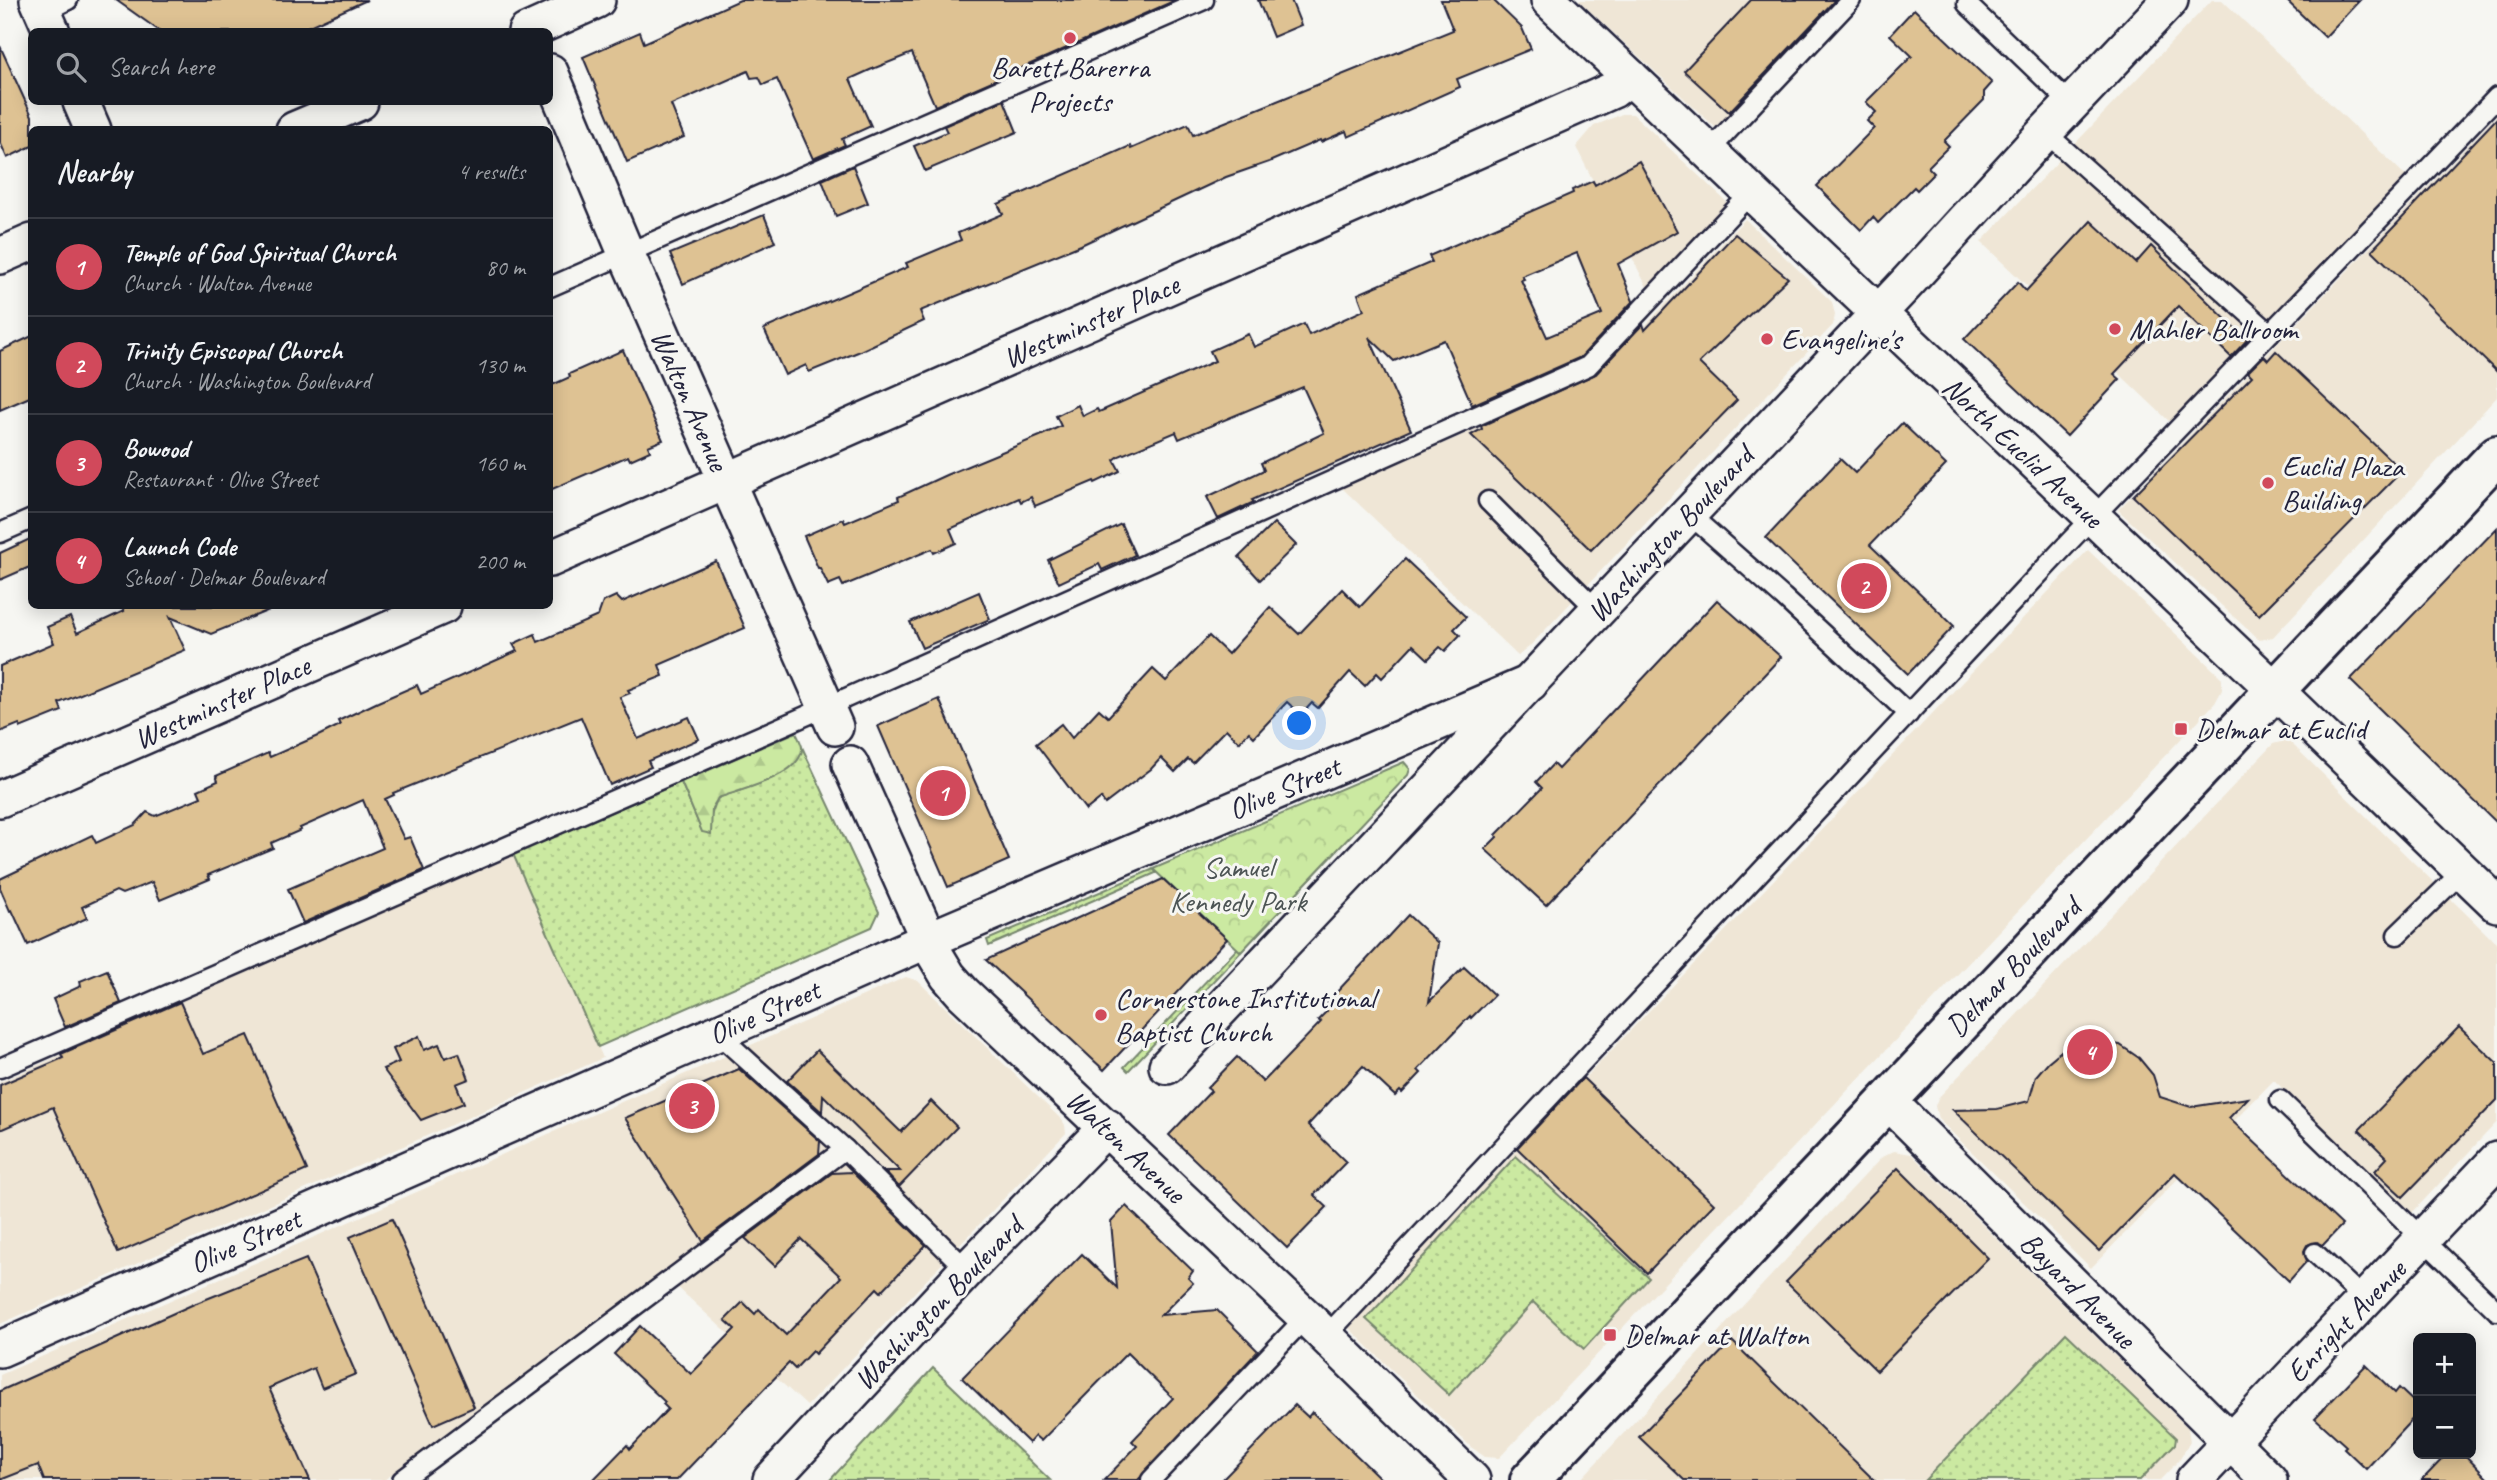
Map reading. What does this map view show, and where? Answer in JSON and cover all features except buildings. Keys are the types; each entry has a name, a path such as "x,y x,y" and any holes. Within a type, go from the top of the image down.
{"main road":[{"name":"Delmar Boulevard","path":"1530,1480 2497,455"}],"street":[{"path":"536,28 597,0"},
{"name":"North Euclid Avenue","path":"1549,0 2497,904"},
{"name":"Washington Boulevard","path":"1167,1066 1598,611 2170,0"},
{"name":"Westminster Place","path":"553,558 1613,90 1630,77"},
{"name":"Walton Avenue","path":"553,79 626,253 830,717"},
{"path":"82,105 91,126"},
{"path":"303,126 353,105"},
{"path":"0,256 28,244"},
{"name":"Westminster Place","path":"0,799 436,609"},
{"name":"Olive Street","path":"0,1349 928,940 1530,683"},
{"name":"Walton Avenue","path":"850,764 928,940 948,976 962,993 1316,1326 1472,1480"},
{"name":"Bayard Avenue","path":"1887,1100 2269,1480"},
{"name":"Washington Boulevard","path":"771,1480 967,1270 1107,1127"},
{"name":"Enright Avenue","path":"2194,1480 2497,1160"}],"lane":[{"path":"553,286 1204,0"},
{"path":"1708,152 1851,0"},
{"path":"1967,4 2071,104"},
{"path":"1151,1480 1316,1326 1909,714 2497,97"},
{"path":"2045,132 2270,333"},
{"path":"0,1068 830,717 1588,366 1751,193"},
{"path":"1489,501 1598,611"},
{"path":"1689,514 1909,714"},
{"path":"0,533 28,521"},
{"path":"2397,935 2463,871"},
{"path":"717,1033 845,1149 967,1270"},
{"path":"2280,1100 2497,1311"},
{"path":"402,1480 845,1149"},
{"path":"2315,1252 2365,1300"}],"shaded area":[{"path":"1578,0 1838,0 1716,128"},
{"path":"2212,0 2222,0 2406,176 2170,422 1981,242"},
{"path":"1622,114 1633,114 1731,206 1649,291 1576,147 1594,126"},
{"path":"2497,115 2497,397 2273,637 2259,640 2118,510"},
{"path":"1745,219 1832,302 1835,315 1833,325 1518,656 1342,488 1599,375"},
{"path":"2088,550 2222,678 2222,690 2215,703 1499,1458 1485,1457 1471,1447 1348,1327"},
{"path":"2285,741 2292,744 2497,944 2497,1122 2411,1214 2274,1080 2091,1268 1938,1119 1935,1106 1938,1098 2273,744"},
{"path":"513,854 603,1058 0,1324 0,1082"},
{"path":"906,977 918,981 1062,1120 1066,1133 807,1406 663,1274 384,1480 0,1480 0,1375"},
{"path":"1894,1151 1911,1154 2188,1428 2190,1442 2180,1459 2160,1480 1580,1480 1882,1157"}],"green space":[{"path":"796,732 802,748 799,758 792,766 768,780 718,798 712,808 711,834 702,832 681,782"},
{"path":"802,747 879,912 872,927 598,1047 513,854 681,782 702,831 718,798 779,774 797,758"},
{"name":"Samuel Kennedy Park","path":"1404,762 1410,769 1408,775 1241,952 1153,869"},
{"path":"1238,833 1240,836 989,946 987,940"},
{"path":"1322,860 1325,863 1128,1071 1124,1067"},
{"path":"1516,1156 1649,1278 1584,1349 1533,1302 1449,1395 1366,1319"},
{"path":"2066,1333 2176,1438 2175,1444 2140,1480 1925,1480"},
{"path":"933,1368 1050,1480 830,1480"}],"place":[{"name":"Barett Barerra Projects","path":"1070,38"},
{"name":"Mahler Ballroom","path":"2115,329"},
{"name":"Evangeline's","path":"1767,339"},
{"name":"Euclid Plaza Building","path":"2268,483"},
{"name":"Trinity Episcopal Church","path":"1864,586"},
{"name":"Delmar at Euclid","path":"2181,729"},
{"name":"Temple of God Spiritual Church","path":"943,793"},
{"name":"Cornerstone Institutional Baptist Church","path":"1101,1015"},
{"name":"Launch Code","path":"2090,1052"},
{"name":"Bowood","path":"692,1106"},
{"name":"Delmar at Walton","path":"1610,1335"}]}
